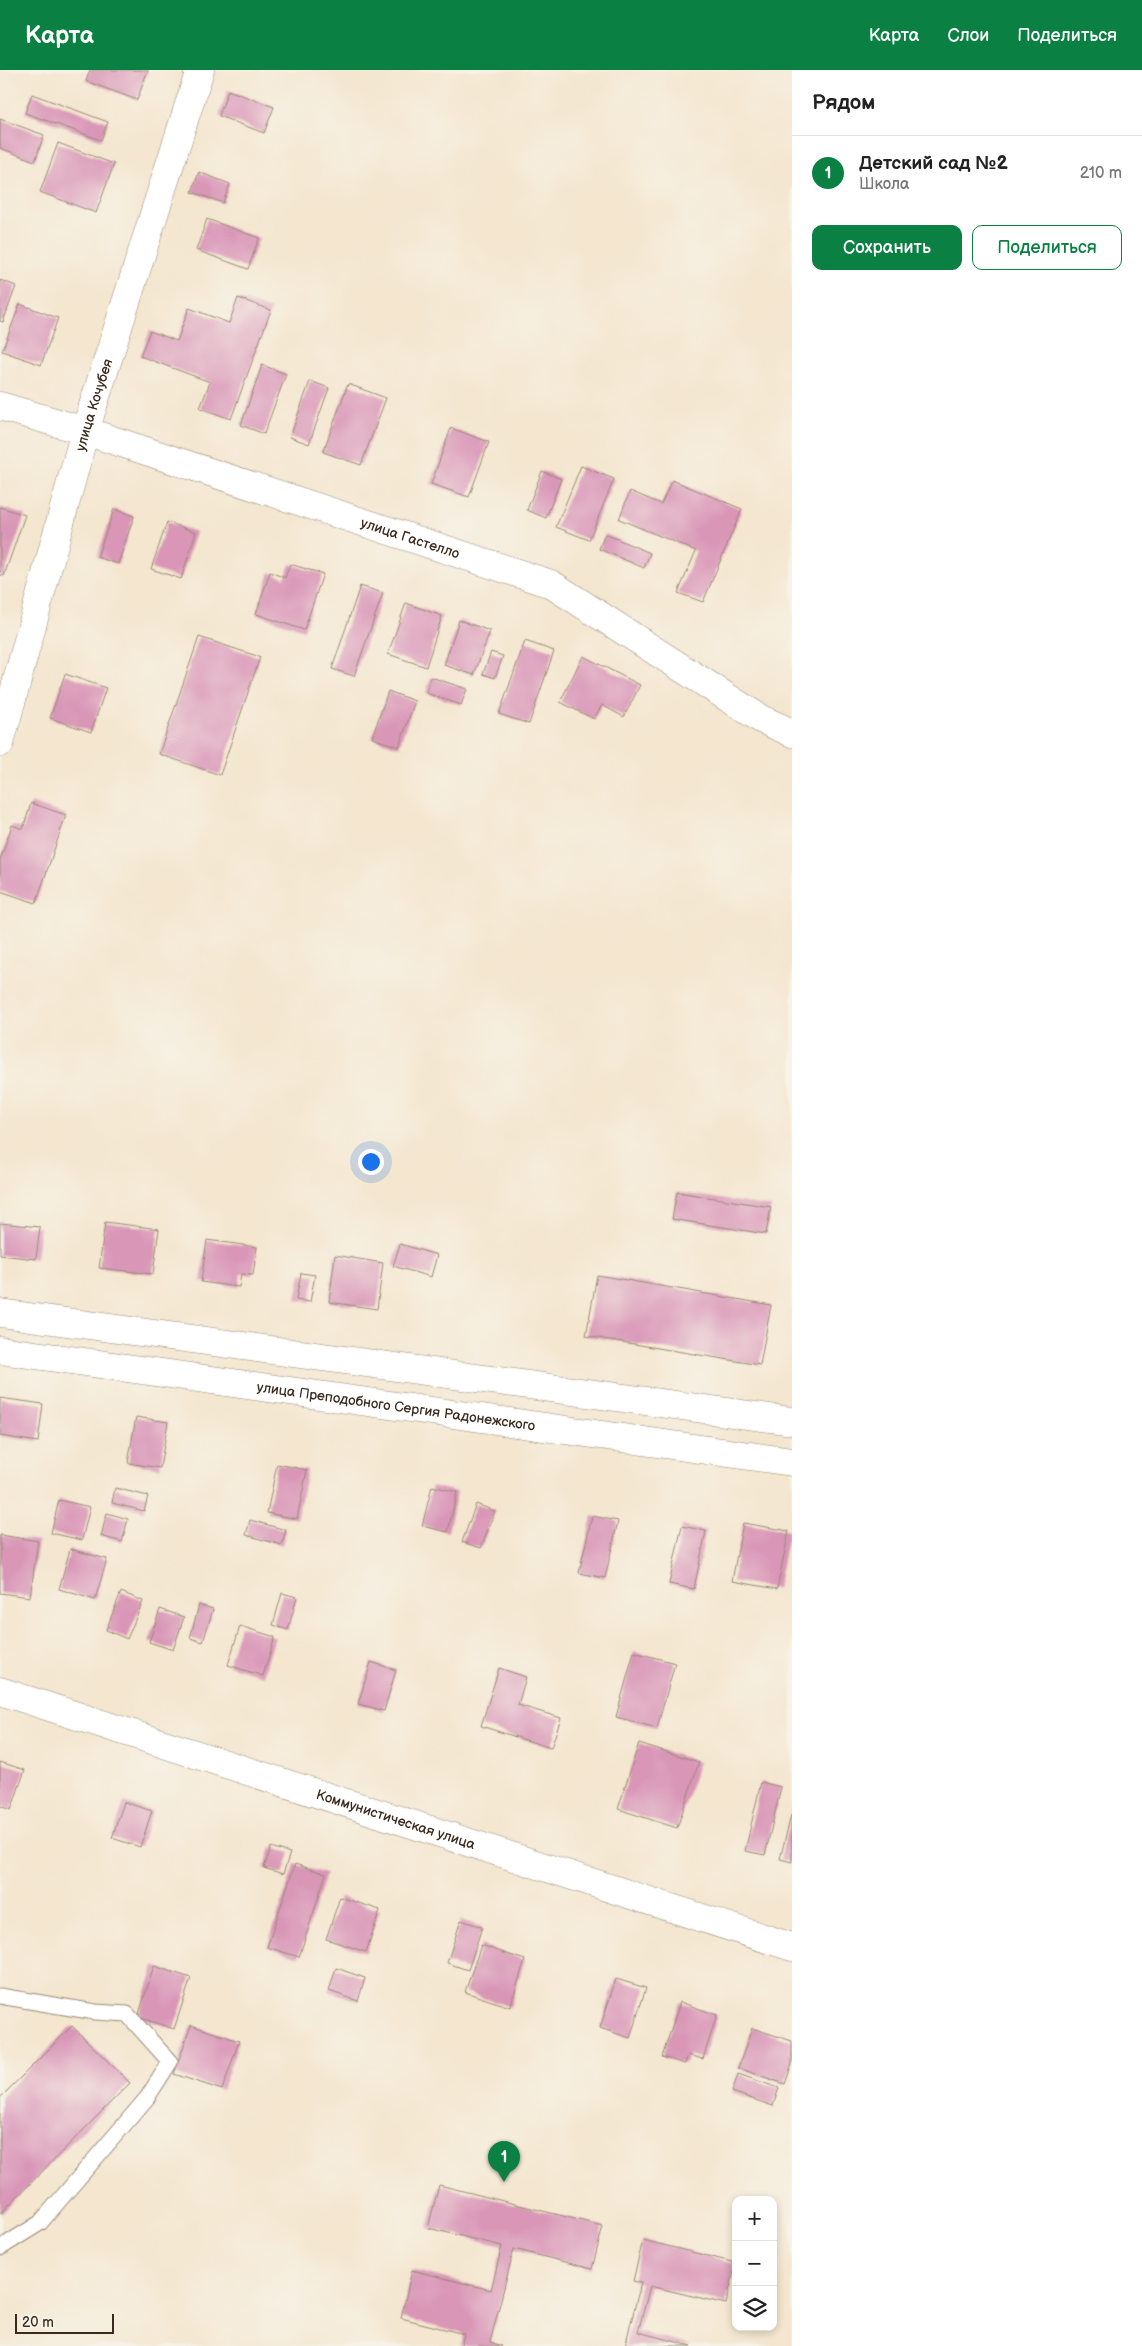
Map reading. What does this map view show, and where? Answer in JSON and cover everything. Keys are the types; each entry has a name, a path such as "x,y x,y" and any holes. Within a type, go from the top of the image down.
{"street":[{"name":"улица Кочубея","path":"0,743 85,431 200,70"},
{"name":"улица Гастелло","path":"0,406 85,431 551,584 761,719 792,733"},
{"path":"0,1313 792,1421"},
{"name":"улица Преподобного Сергия Радонежского","path":"0,1350 792,1462"},
{"name":"Коммунистическая улица","path":"0,1691 792,1947"}],"lane":[{"path":"0,1996 95,2012 127,2014 170,2062 147,2098 40,2223 0,2248"}],"building":[{"path":"90,70 148,70 137,100 86,81"},
{"path":"228,90 274,107 264,133 219,116"},
{"path":"32,94 108,122 101,140 25,113"},
{"path":"0,119 44,135 35,161 0,148"},
{"path":"58,143 114,164 96,213 40,192"},
{"path":"199,172 230,184 223,203 192,192"},
{"path":"207,219 259,238 248,269 196,250"},
{"path":"0,280 16,286 3,322 0,321"},
{"path":"238,298 271,310 231,419 200,408 210,382 140,356 150,331 177,341 189,308 229,323"},
{"path":"20,304 58,318 41,365 2,351"},
{"path":"262,365 286,374 264,434 241,425"},
{"path":"310,381 329,388 309,444 290,437"},
{"path":"348,384 386,398 361,465 323,452"},
{"path":"451,428 489,442 469,497 431,484"},
{"path":"581,466 614,479 589,540 556,527"},
{"path":"542,471 561,479 546,518 527,510"},
{"path":"672,480 742,509 703,602 678,593 696,551 619,519 630,491 661,504"},
{"path":"0,507 25,515 4,576 0,575"},
{"path":"114,509 134,516 118,564 97,557"},
{"path":"167,522 196,532 181,579 151,569"},
{"path":"605,534 650,553 644,568 599,549"},
{"path":"290,564 323,574 304,630 256,614 270,572 285,578"},
{"path":"360,586 383,593 354,676 332,669"},
{"path":"406,603 442,616 426,667 388,654"},
{"path":"459,620 490,631 474,675 444,665"},
{"path":"199,637 260,657 220,775 159,754"},
{"path":"525,641 554,651 529,724 499,714"},
{"path":"491,652 503,656 495,678 483,674"},
{"path":"583,656 640,685 624,717 602,705 594,719 560,702"},
{"path":"65,674 106,688 91,732 50,718"},
{"path":"431,677 467,689 461,705 426,693"},
{"path":"388,691 415,701 399,747 372,738"},
{"path":"31,803 66,815 36,903 0,891 0,860 12,825 23,829"},
{"path":"677,1192 771,1207 766,1234 672,1219"},
{"path":"105,1222 159,1229 153,1274 99,1268"},
{"path":"0,1223 40,1227 36,1259 0,1255"},
{"path":"207,1240 257,1247 253,1275 241,1274 239,1287 201,1282"},
{"path":"400,1244 437,1255 431,1277 393,1266"},
{"path":"335,1255 383,1263 377,1309 329,1302"},
{"path":"301,1273 315,1275 310,1302 296,1300"},
{"path":"597,1275 771,1305 760,1365 586,1336"},
{"path":"0,1398 43,1404 38,1442 0,1436"},
{"path":"136,1417 168,1422 160,1468 128,1463"},
{"path":"277,1464 307,1470 297,1519 267,1513"},
{"path":"432,1486 457,1492 448,1532 422,1526"},
{"path":"115,1488 148,1496 144,1511 112,1503"},
{"path":"59,1500 90,1507 82,1540 51,1533"},
{"path":"476,1504 495,1511 481,1548 462,1542"},
{"path":"107,1513 128,1519 122,1542 101,1536"},
{"path":"592,1516 618,1521 605,1578 579,1573"},
{"path":"250,1520 286,1530 282,1545 246,1535"},
{"path":"743,1523 789,1531 777,1589 732,1581"},
{"path":"682,1526 706,1531 694,1589 669,1584"},
{"path":"0,1535 38,1541 30,1597 0,1593"},
{"path":"70,1549 107,1559 95,1600 59,1589"},
{"path":"121,1592 143,1601 127,1639 106,1630"},
{"path":"282,1593 297,1597 288,1630 273,1625"},
{"path":"199,1605 213,1609 203,1642 190,1638"},
{"path":"160,1609 184,1617 173,1650 149,1642"},
{"path":"240,1626 275,1637 263,1676 228,1665"},
{"path":"634,1652 675,1663 657,1728 616,1717"},
{"path":"371,1662 396,1670 384,1711 358,1704"},
{"path":"499,1668 526,1677 518,1705 561,1718 551,1748 481,1726"},
{"path":"639,1743 699,1762 677,1828 618,1809"},
{"path":"0,1762 25,1770 11,1810 0,1806"},
{"path":"761,1782 781,1787 765,1855 745,1851"},
{"path":"124,1802 152,1811 140,1847 112,1838"},
{"path":"792,1815 792,1862 780,1859"},
{"path":"271,1847 290,1853 283,1874 264,1868"},
{"path":"295,1864 326,1874 299,1957 267,1947"},
{"path":"340,1897 380,1910 366,1952 326,1939"},
{"path":"461,1920 482,1927 468,1970 447,1963"},
{"path":"481,1945 525,1960 510,2007 465,1992"},
{"path":"154,1966 191,1978 174,2029 138,2017"},
{"path":"336,1968 365,1978 358,2001 329,1991"},
{"path":"616,1979 646,1988 630,2038 600,2028"},
{"path":"680,2002 717,2015 703,2059 688,2055 685,2064 662,2057"},
{"path":"191,2025 239,2041 222,2090 174,2074"},
{"path":"72,2026 130,2083 0,2214 0,2098"},
{"path":"752,2028 792,2041 792,2064 785,2084 738,2068"},
{"path":"738,2074 779,2088 773,2106 732,2092"},
{"path":"439,2185 603,2226 592,2269 514,2249 490,2342 502,2346 461,2346 464,2334 401,2318 412,2270 491,2290 502,2246 428,2228"},
{"path":"643,2240 732,2262 732,2279 726,2304 650,2286 638,2332 692,2346 625,2346 641,2283 633,2281"}],"place":[{"name":"Детский сад №2","path":"504,2182"}]}
